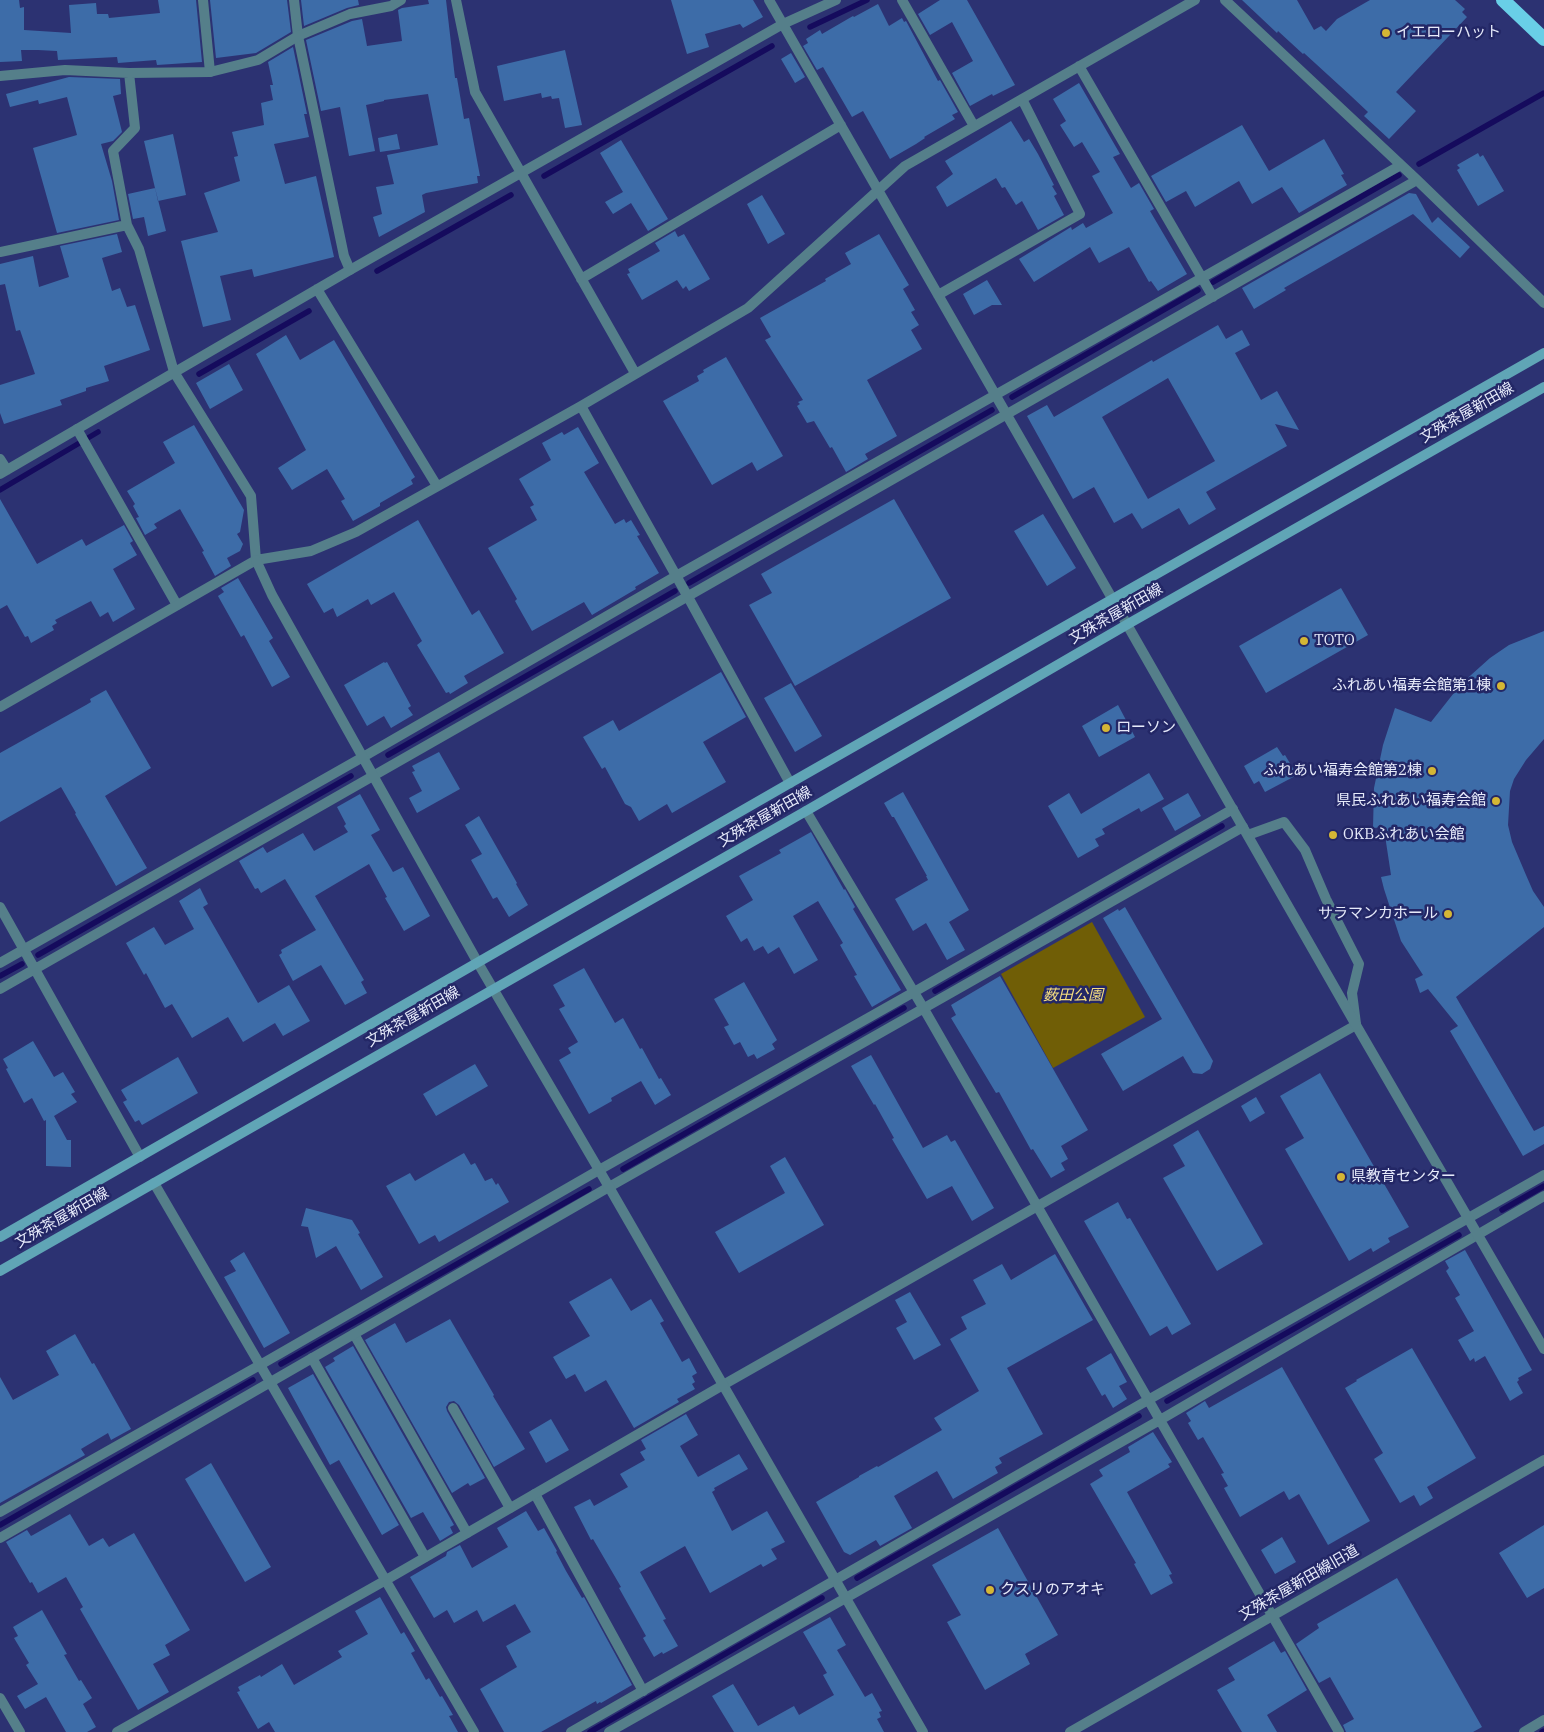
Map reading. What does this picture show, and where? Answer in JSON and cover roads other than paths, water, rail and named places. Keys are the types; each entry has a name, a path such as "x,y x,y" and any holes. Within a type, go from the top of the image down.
{"highway":[{"path":"1503,0 1544,39"}],"main road":[{"name":"文殊茶屋新田線","path":"0,1237 1544,353"},
{"name":"文殊茶屋新田線","path":"0,1271 1544,387"}],"street":[{"path":"203,0 210,72"},
{"path":"294,0 298,36 344,256 350,270"},
{"path":"0,76 65,70 129,73 210,72 258,60 298,36 350,14 391,6 401,0"},
{"path":"456,0 474,92 635,373"},
{"path":"769,0 1356,1025 1544,1349"},
{"path":"0,459 3,472 350,270 783,24 836,0"},
{"path":"902,0 974,126"},
{"path":"0,707 256,560 311,551 356,532 581,406 748,308 905,166 1195,0"},
{"path":"1225,0 1417,180 1544,303"},
{"path":"1079,66 1213,297"},
{"path":"129,73 135,128 112,152 127,225 139,249 174,372 251,496 256,560 272,595 478,963 923,1732"},
{"path":"938,295 1080,214 1022,99"},
{"path":"581,279 841,125"},
{"path":"0,963 676,576 1401,165"},
{"path":"0,989 1417,180"},
{"path":"0,252 127,225"},
{"path":"317,290 437,486"},
{"path":"581,406 790,783"},
{"path":"77,429 177,605"},
{"path":"0,1512 1233,809"},
{"path":"806,811 924,1009 1339,1732"},
{"path":"0,1538 609,1187 1245,831 1284,822 1305,850 1326,899 1359,964 1352,993 1356,1025"},
{"path":"0,907 140,1157"},
{"path":"116,1732 386,1580 723,1385 1356,1025"},
{"path":"571,1732 1544,1175"},
{"path":"154,1183 474,1732"},
{"path":"609,1732 1160,1420 1544,1196"},
{"path":"354,1334 467,1533"},
{"path":"312,1358 426,1557"},
{"path":"453,1408 510,1508"},
{"name":"文殊茶屋新田線旧道","path":"1070,1732 1544,1460"},
{"path":"535,1494 643,1691"},
{"path":"0,1698 20,1732"},
{"path":"1524,1732 1544,1720"}],"waterway":[{"path":"810,27 867,0"},
{"path":"544,176 772,46"},
{"path":"1419,164 1544,93"},
{"path":"1213,282 1399,175"},
{"path":"377,271 511,195"},
{"path":"1012,397 1198,290"},
{"path":"199,374 309,311"},
{"path":"689,583 992,410"},
{"path":"0,490 98,432"},
{"path":"388,755 675,591"},
{"path":"38,955 351,776"},
{"path":"935,991 1222,826"},
{"path":"0,976 22,964"},
{"path":"623,1169 904,1008"},
{"path":"1502,1210 1544,1186"},
{"path":"281,1364 589,1189"},
{"path":"1167,1401 1459,1235"},
{"path":"0,1525 253,1380"},
{"path":"857,1578 1139,1416"},
{"path":"590,1732 822,1598"}],"place":[{"name":"イエローハット","path":"1386,33"},
{"name":"TOTO","path":"1304,641"},
{"name":"ふれあい福寿会館第1棟","path":"1501,686"},
{"name":"ローソン","path":"1106,728"},
{"name":"ふれあい福寿会館第2棟","path":"1432,771"},
{"name":"県民ふれあい福寿会館","path":"1496,801"},
{"name":"OKBふれあい会館","path":"1333,835"},
{"name":"サラマンカホール","path":"1448,914"},
{"name":"県教育センター","path":"1341,1177"},
{"name":"クスリのアオキ","path":"990,1590"}],"park label":[{"name":"薮田公園","path":"1073,996"}]}
